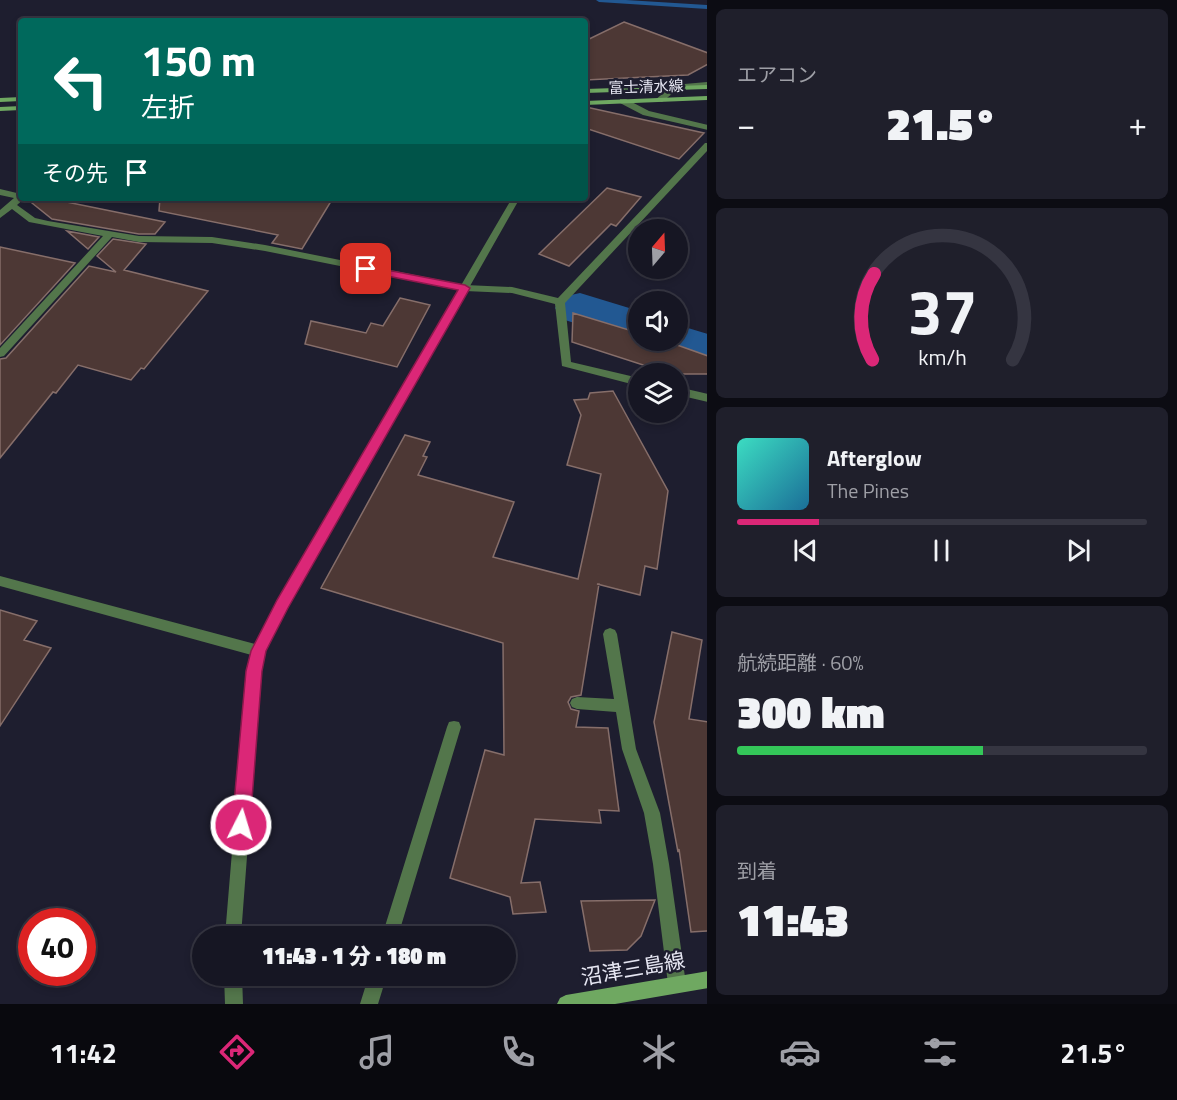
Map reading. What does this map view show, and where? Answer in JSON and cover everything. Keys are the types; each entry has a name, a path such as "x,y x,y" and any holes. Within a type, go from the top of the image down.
{"main road":[{"name":"富士清水線","path":"588,91 676,87"},
{"name":"富士清水線","path":"588,103 707,98"},
{"path":"0,100 18,99"},
{"path":"0,109 18,108"},
{"name":"沼津三島線","path":"566,1004 707,979"}],"street":[{"path":"659,100 676,87 707,86"},
{"path":"623,101 646,113 707,128"},
{"path":"628,379 566,364 560,302 707,146"},
{"path":"0,192 18,196"},
{"path":"0,215 18,200"},
{"path":"235,926 254,671 259,651 282,604 514,201"},
{"path":"12,205 32,220 109,235 164,241 212,240 265,248 465,288 512,290 560,302"},
{"path":"0,354 109,235"},
{"path":"688,393 707,398"},
{"path":"0,581 259,651"},
{"path":"610,634 629,749 652,813 662,864 677,984"},
{"path":"577,703 622,706"},
{"path":"393,926 454,727"},
{"path":"233,986 234,1004"},
{"path":"369,1004 375,986"}],"building":[{"path":"624,22 707,53 707,65 688,75 588,80 588,40"},
{"path":"588,108 704,133 679,159 588,129"},
{"path":"607,188 641,197 616,226 611,224 569,266 539,254"},
{"path":"30,201 62,201 165,222 155,234 139,234 52,219"},
{"path":"160,201 331,201 302,249 272,243 278,235 159,211"},
{"path":"67,231 99,237 88,249"},
{"path":"113,239 146,244 124,270 208,291 144,369 141,368 131,380 78,365 56,393 53,392 0,458 0,359 6,358 89,266 116,272 97,256"},
{"path":"0,247 75,263 0,345"},
{"path":"400,298 430,305 397,367 305,344 311,321 366,333 371,323 383,326"},
{"path":"573,313 628,330 628,351 688,351 688,349 707,356 707,374 688,374 688,363 637,363 572,342"},
{"path":"613,391 628,418 628,423 631,423 668,491 657,569 645,566 640,595 599,584 581,695 571,697 568,702 571,709 579,711 576,727 608,728 619,811 599,810 601,823 535,819 521,883 540,882 546,912 513,914 510,897 450,878 485,750 504,755 503,643 321,588 405,435 430,442 423,456 427,457 418,475 514,502 493,557 578,579 601,474 567,465 581,415 574,400 588,399 590,393"},
{"path":"0,610 37,621 24,640 51,648 0,726"},
{"path":"672,632 702,640 689,719 707,722 707,931 691,932 679,849 678,852 654,722"},
{"path":"655,900 641,936 627,950 590,951 581,901"}],"waterway":[{"path":"599,0 707,7"},
{"path":"580,308 628,324"},
{"path":"688,345 707,352"}],"route":[{"path":"241,825 254,671 259,651 282,604 465,288 366,269"}]}
